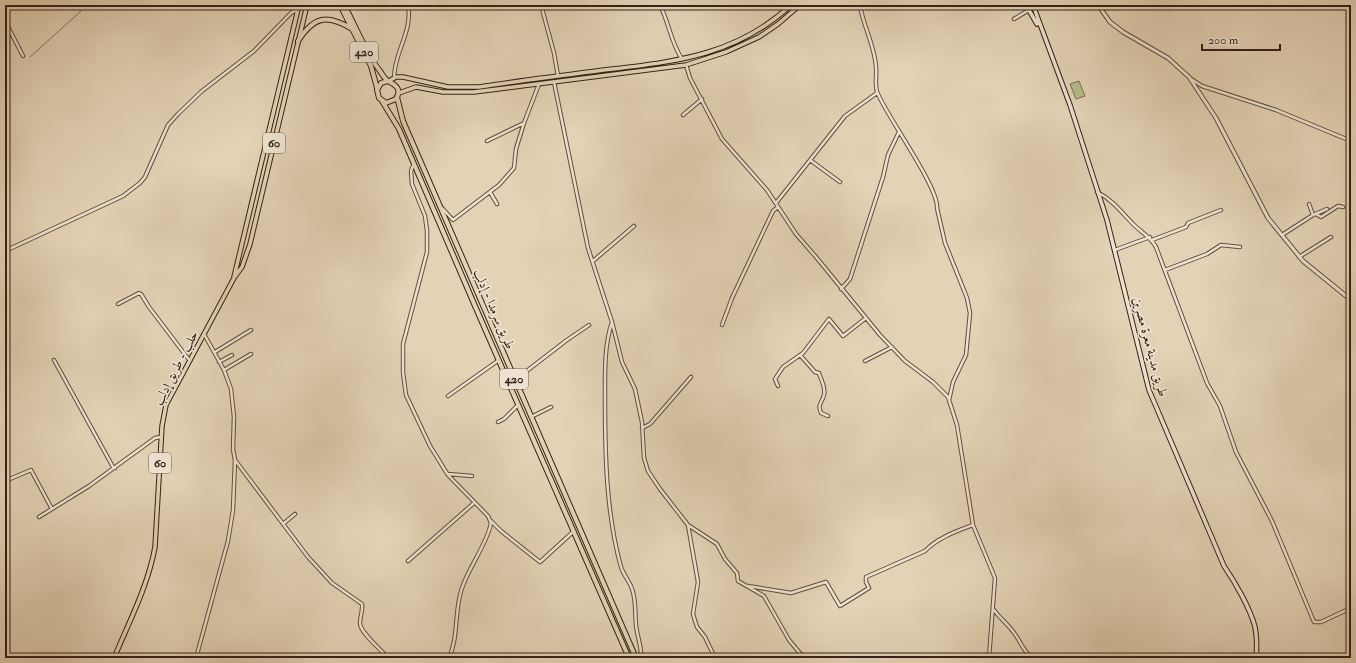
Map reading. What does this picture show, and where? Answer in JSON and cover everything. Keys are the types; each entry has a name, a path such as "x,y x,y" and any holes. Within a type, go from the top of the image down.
{"highway":[{"name":"420","path":"340,5 373,69 377,90"},
{"name":"420","path":"344,5 376,65 390,80"},
{"path":"298,41 309,27 322,20 333,20 353,30"},
{"path":"390,80 397,85 398,95 390,102 382,101 378,96 377,90 381,83 390,80"},
{"name":"طريق سرمدا - إدلب","path":"398,95 403,121 530,417 636,658"},
{"name":"طريق سرمدا - إدلب","path":"382,101 400,129 498,360 629,658"},
{"path":"602,596 608,593"}],"main road":[{"name":"حلب - طريق إدلب","path":"234,278 299,5"},
{"name":"حلب - طريق إدلب","path":"114,658 146,583 152,562 155,547 161,437 166,405 234,278 242,267 250,244 307,5"},
{"path":"390,80 403,76 453,87 479,87 682,59 724,48 738,42 779,16 791,5"},
{"path":"398,95 416,87 443,92 462,93 686,65 726,52 759,37 778,24 800,5"},
{"name":"طريق مدينة معرة مصرين","path":"1026,5 1042,32"},
{"name":"طريق مدينة معرة مصرين","path":"1033,5 1070,105 1115,250 1149,390 1224,566 1230,575 1255,627 1256,658"},
{"path":"291,40 298,41"},
{"path":"517,82 518,87"}],"street":[{"path":"390,80 408,27 408,5"},
{"path":"541,5 554,53 558,76"},
{"path":"660,5 669,24 677,51 682,59"},
{"path":"860,5 876,59 877,93 924,172 938,202 937,208 945,243 967,298 970,313 966,355 953,382 949,400"},
{"path":"1099,5 1110,22 1123,32 1168,58 1189,77 1202,86 1276,110 1351,141"},
{"path":"5,251 123,196 140,184 154,159 168,125 202,91 254,51 292,12 298,10"},
{"path":"1014,18 1030,10"},
{"path":"5,21 23,56"},
{"path":"686,65 690,78 722,139 767,190 796,234 841,289 892,347 905,361 933,382 949,400 957,425 973,525 995,578 994,610 989,658"},
{"path":"1189,77 1216,118 1268,218 1299,257 1351,300"},
{"path":"554,82 582,223 612,322 622,362 635,388 642,428 644,458 648,471 688,525 717,544 725,559 737,574 738,581 764,596 789,640 804,658"},
{"path":"440,207 447,211 453,220 502,182 514,168 516,149 539,84"},
{"path":"776,203 845,116 877,93"},
{"path":"683,115 702,99"},
{"path":"487,142 524,123"},
{"path":"841,289 850,279 884,177 888,155 899,132"},
{"path":"810,160 840,182"},
{"path":"414,162 411,171 412,184 424,216 427,231 427,252 402,344 406,395 415,417 430,446 448,474 501,531 540,562 574,531"},
{"path":"1097,191 1108,198 1137,228 1151,238 1165,270 1207,383 1220,406 1236,452 1254,482 1272,521 1314,622 1321,622 1351,608"},
{"path":"490,192 498,204"},
{"path":"1309,204 1314,214 1321,217 1338,206 1344,207"},
{"path":"722,324 732,298 773,211 778,207"},
{"path":"1282,235 1314,214 1327,209"},
{"path":"1115,250 1186,227 1188,223 1221,210"},
{"path":"593,261 634,226"},
{"path":"1299,257 1331,237"},
{"path":"1165,270 1207,254 1221,245 1240,248"},
{"path":"118,304 139,293 141,294 149,307 190,361"},
{"path":"778,386 776,379 779,370 800,355 828,318 843,336 866,318"},
{"path":"612,322 607,337 605,388 605,439 607,472 612,527 621,568 633,590 636,626 641,658"},
{"path":"514,380 589,325"},
{"path":"215,352 251,330"},
{"path":"196,658 228,541 233,510 235,460 233,449 234,417 232,396 224,370 204,334"},
{"path":"865,361 892,347"},
{"path":"224,370 251,354"},
{"path":"220,362 232,355"},
{"path":"800,355 815,372 819,373 823,381 824,396 819,405 819,409 821,413 828,416"},
{"path":"54,360 113,467 115,468"},
{"path":"448,396 498,360"},
{"path":"642,428 650,424 691,377"},
{"path":"498,422 504,419 518,405"},
{"path":"530,417 551,407"},
{"path":"39,517 115,468 155,438 161,437"},
{"path":"235,460 308,557 332,583 362,604 363,610 360,624 363,630 388,658"},
{"path":"5,481 31,470 52,509"},
{"path":"448,474 472,476"},
{"path":"408,561 474,503"},
{"path":"283,524 295,514"},
{"path":"449,658 453,649 461,589 489,532 491,524 490,519"},
{"path":"688,525 698,582 693,614 698,627 705,637 715,658"},
{"path":"748,586 791,593 826,582 840,606 869,588 866,582 866,577 926,551 931,545 951,534 973,525"},
{"path":"994,610 1002,621 1012,629 1025,652 1032,658"}],"green space":[{"path":"1079,81 1085,96 1076,99 1070,84"}],"waterway":[{"path":"30,57 80,12 82,5"}]}
